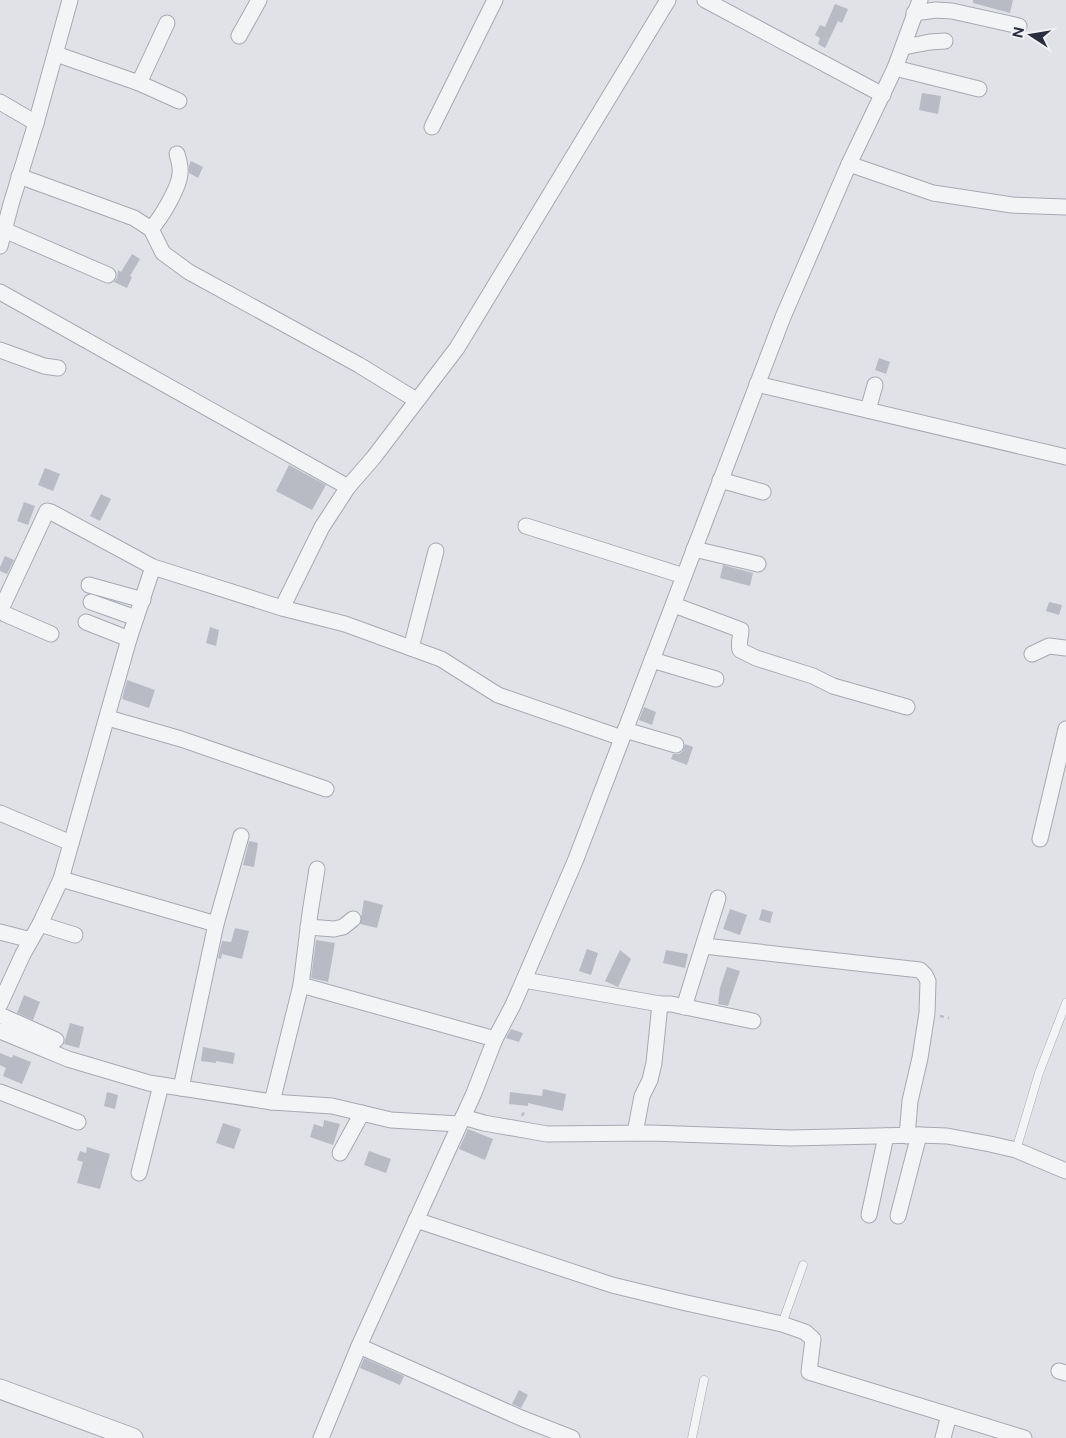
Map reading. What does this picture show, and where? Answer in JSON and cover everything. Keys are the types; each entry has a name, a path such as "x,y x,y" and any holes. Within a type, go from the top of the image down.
{"street":[{"path":"0,246 4,230 5,200 19,176 56,54 70,0"},
{"path":"239,36 259,0"},
{"path":"432,127 495,0"},
{"path":"282,608 322,527 348,487 374,457 457,348 668,0"},
{"path":"705,0 883,95"},
{"path":"321,1438 359,1346 461,1121 495,1039 524,980 576,859 783,317 849,164 895,68 917,7 952,11 1018,26"},
{"path":"138,84 167,22"},
{"path":"904,47 945,41"},
{"path":"56,54 179,101"},
{"path":"895,68 979,89"},
{"path":"0,102 36,123"},
{"path":"151,229 160,219 180,175 180,164 177,154"},
{"path":"849,164 933,193 1012,205 1066,207"},
{"path":"19,176 134,218 151,229 163,253 189,272 350,360 416,400"},
{"path":"4,230 108,275"},
{"path":"0,292 348,487"},
{"path":"0,350 44,366 58,368"},
{"path":"757,384 1066,456"},
{"path":"868,410 876,385"},
{"path":"720,480 763,492"},
{"path":"51,634 5,614 2,606 47,511 153,567 282,608 345,624 441,659 498,694 623,734 676,745"},
{"path":"526,526 684,576"},
{"path":"694,549 758,564"},
{"path":"411,648 436,551"},
{"path":"0,1004 61,879 129,639 153,567"},
{"path":"89,585 143,600"},
{"path":"90,602 136,618"},
{"path":"674,605 741,630 738,644 740,650 756,658 801,671 833,686 907,706"},
{"path":"86,622 129,639"},
{"path":"1032,654 1049,646 1066,648"},
{"path":"652,660 716,679"},
{"path":"108,718 181,738 326,789"},
{"path":"1040,838 1066,729"},
{"path":"0,813 71,843"},
{"path":"181,1088 216,924 241,836"},
{"path":"272,1102 301,985 317,869"},
{"path":"61,879 216,924"},
{"path":"684,1007 718,898"},
{"path":"308,927 334,929 343,927 353,919"},
{"path":"40,924 75,935"},
{"path":"0,932 31,940"},
{"path":"704,946 920,970 926,975 928,981 927,1013 920,1058 910,1101 913,1135 898,1216"},
{"path":"524,980 660,1004 671,1004 754,1021"},
{"path":"301,985 495,1039"},
{"path":"635,1133 642,1096 650,1080 654,1063 660,1004"},
{"path":"0,1015 56,1040"},
{"path":"0,1031 68,1059 149,1083 272,1102 332,1106 390,1120 484,1123 547,1134 635,1133 791,1138 913,1135 964,1139 1016,1150 1066,1171"},
{"path":"139,1173 161,1085"},
{"path":"0,1092 78,1122"},
{"path":"340,1153 362,1113"},
{"path":"868,1215 886,1136"},
{"path":"416,1220 612,1285 782,1324 805,1332 812,1339 809,1372 1024,1438"},
{"path":"359,1346 512,1414 572,1438"},
{"path":"0,1389 105,1433 133,1438"},
{"path":"943,1438 949,1415"}],"lane":[{"path":"1016,1150 1039,1073 1066,1003"},
{"path":"782,1324 803,1265"},
{"path":"692,1438 704,1380"}],"building":[{"path":"973,0 1013,0 1010,13 973,3"},
{"path":"835,4 848,9 842,23 838,21 825,48 818,44 820,38 815,35 820,25 825,27"},
{"path":"922,93 941,96 938,114 919,110"},
{"path":"191,161 203,167 198,178 189,173"},
{"path":"132,254 140,259 130,276 132,277 127,288 114,282 117,278 118,270 121,272"},
{"path":"879,358 890,362 886,374 875,370"},
{"path":"289,465 326,485 312,510 276,491"},
{"path":"45,468 60,474 53,491 38,485"},
{"path":"101,494 111,499 100,521 90,516"},
{"path":"24,502 35,506 28,525 17,521"},
{"path":"5,556 14,560 7,574 0,571"},
{"path":"723,565 753,573 750,586 720,578"},
{"path":"1049,602 1062,605 1059,615 1046,611"},
{"path":"210,627 219,630 216,646 206,643"},
{"path":"127,680 155,690 149,708 122,699"},
{"path":"644,707 656,712 652,725 639,720"},
{"path":"685,744 693,747 687,765 671,759 673,754 679,754 683,751"},
{"path":"249,841 258,843 254,867 243,865"},
{"path":"364,900 383,905 377,928 360,924"},
{"path":"730,909 747,915 740,935 723,929"},
{"path":"762,909 773,912 770,923 759,920"},
{"path":"235,928 249,931 242,959 222,954 221,959 218,958 222,941 231,942"},
{"path":"316,940 335,943 328,982 311,978"},
{"path":"587,949 598,953 591,975 579,971"},
{"path":"620,950 631,959 618,987 605,981"},
{"path":"666,950 688,954 685,968 663,963"},
{"path":"727,967 740,971 728,1006 718,1004 720,988"},
{"path":"24,995 40,1002 33,1020 17,1013"},
{"path":"70,1023 84,1027 79,1048 64,1044"},
{"path":"511,1029 523,1033 519,1042 506,1038"},
{"path":"203,1047 235,1053 233,1064 201,1061"},
{"path":"0,1053 12,1058 13,1055 31,1062 22,1084 3,1076 6,1068 0,1065"},
{"path":"543,1089 566,1094 563,1111 528,1103 528,1106 509,1104 510,1092 542,1096"},
{"path":"107,1092 118,1095 115,1109 104,1106"},
{"path":"324,1120 340,1124 333,1145 310,1137 314,1124 323,1127"},
{"path":"223,1123 241,1129 234,1149 216,1143"},
{"path":"468,1129 493,1139 485,1160 459,1149"},
{"path":"87,1147 110,1154 100,1189 77,1183 83,1162 77,1160 80,1151 86,1153"},
{"path":"369,1151 391,1159 386,1173 364,1165"},
{"path":"364,1358 404,1376 400,1385 360,1368"},
{"path":"519,1390 528,1395 521,1408 512,1404"}]}
